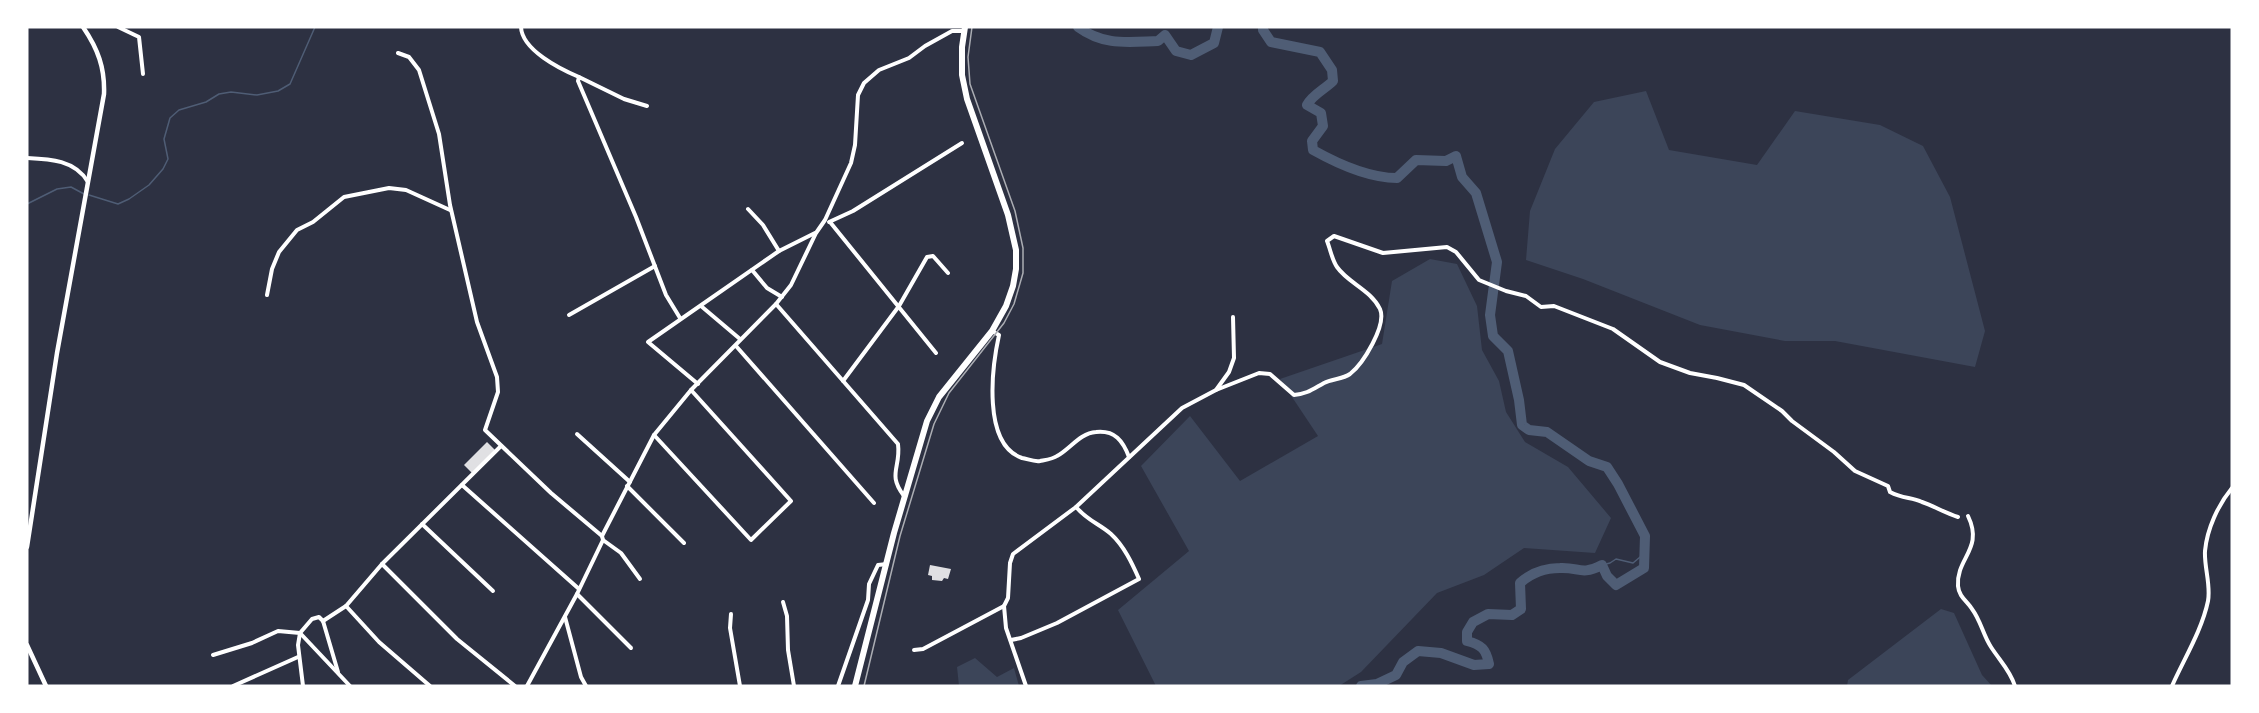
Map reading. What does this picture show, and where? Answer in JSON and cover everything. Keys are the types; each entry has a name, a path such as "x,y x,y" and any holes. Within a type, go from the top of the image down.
{"main road":[{"path":"855,686 904,496 927,421 939,397 992,331 1006,306 1016,269 1016,250 1008,215 967,99 962,75 962,47 965,29"}],"street":[{"path":"27,547 57,353 104,94 102,64 94,44 83,27"},
{"path":"118,27 139,38 143,74"},
{"path":"521,27 521,35 525,41 561,69 624,99 647,106"},
{"path":"527,686 577,594 628,484 654,435 691,390 782,297 791,285 816,233 827,221 855,146 858,95 864,83 879,70 909,58 952,31 965,29"},
{"path":"398,53 409,57 419,70 439,134 451,210 477,322 497,377 498,392 484,430 621,553 640,579"},
{"path":"579,77 578,81 666,295 680,318"},
{"path":"827,221 853,211 962,143"},
{"path":"27,158 61,161 76,168 88,182"},
{"path":"267,295 272,269 284,246 297,230 313,222 344,197 389,188 406,190 451,210"},
{"path":"748,209 763,225 779,251"},
{"path":"827,221 936,353"},
{"path":"698,384 648,342 779,251 816,233"},
{"path":"1026,686 1006,628 1004,606 1008,598 1010,563 1013,554 1076,507 1182,408 1216,390 1259,373 1270,374 1294,395 1306,394 1324,383 1350,374 1361,361 1379,331 1381,311 1362,288 1337,267 1327,241 1334,236 1383,253 1447,247 1456,252 1479,280 1526,296 1541,307 1554,306 1613,329 1660,362 1690,373 1744,385 1782,411 1856,471 1888,486 1890,492 1902,498 1921,501 1958,517"},
{"path":"843,381 899,306 927,257 933,256 948,273"},
{"path":"570,315 655,266"},
{"path":"752,270 767,288 782,297"},
{"path":"776,304 898,444 899,452 894,476 896,486 904,496"},
{"path":"701,306 740,339"},
{"path":"1216,390 1230,372 1234,358 1233,316"},
{"path":"992,331 999,335 991,395 999,432 1005,446 1016,456 1036,462 1057,456 1074,442 1095,432 1114,434 1124,444 1129,457"},
{"path":"736,345 874,503"},
{"path":"654,435 751,540 791,501 691,390"},
{"path":"577,435 684,543"},
{"path":"324,621 346,606 382,564 501,447"},
{"path":"462,485 579,589"},
{"path":"2172,686 2205,613 2209,597 2205,550 2212,521 2225,496 2232,488"},
{"path":"1011,640 1057,623 1139,579 1120,544 1111,534 1086,518 1076,507"},
{"path":"1968,516 1974,528 1970,551 1959,570 1958,587 1963,600 1971,607 1979,621 1990,645 2010,671 2015,686"},
{"path":"422,524 493,591"},
{"path":"382,564 457,639 515,686"},
{"path":"838,686 868,600 869,584 878,565 887,564"},
{"path":"577,594 631,648"},
{"path":"783,602 787,616 788,650 794,686"},
{"path":"346,606 379,642 430,686"},
{"path":"914,651 923,649 1004,606"},
{"path":"731,614 731,634 740,686"},
{"path":"565,616 581,677 586,686"},
{"path":"303,686 298,657 300,633 312,619 319,617 324,621 338,673"},
{"path":"213,655 252,643 278,631 300,633 350,686"},
{"path":"27,645 46,686"},
{"path":"233,686 298,657"}],"shaded area":[{"path":"1646,91 1669,150 1757,165 1795,111 1880,125 1923,146 1950,197 1985,331 1975,367 1835,341 1785,341 1700,325 1583,279 1526,260 1530,211 1555,149 1594,102"},
{"path":"1430,259 1457,264 1477,306 1482,350 1499,381 1506,412 1525,442 1568,467 1611,518 1595,553 1524,548 1484,575 1437,593 1361,672 1339,686 1156,686 1118,610 1189,551 1141,466 1190,416 1240,481 1318,436 1280,379 1382,344 1392,281"},
{"path":"1941,609 1954,613 1982,675 1992,686 1847,686 1848,680"},
{"path":"975,658 997,677 1014,668 1019,686 959,686 957,667"}],"building":[{"path":"487,442 495,450 472,473 464,465"},
{"path":"930,565 951,569 948,579 932,580 932,576 928,575"}],"waterway":[{"path":"89,195 118,204 149,185 163,169 168,159 164,139 170,118 179,110 206,102 219,94 231,92 257,95 278,91 290,84 315,27"},
{"path":"1078,27 1097,37 1116,42 1158,41 1165,35 1176,51 1191,55 1214,43 1218,27"},
{"path":"1263,27 1271,42 1320,52 1332,70 1333,81 1315,95 1307,105 1321,113 1323,126 1312,141 1313,150 1354,169 1375,176 1397,178 1416,160 1446,161 1456,156 1462,177 1476,193 1497,262 1490,315 1493,336 1508,351 1522,425 1529,430 1547,432 1589,461 1607,467 1645,536 1644,568 1616,585 1607,576 1602,565 1584,571 1567,568 1549,569 1524,579 1520,583 1521,609 1512,615 1488,614 1473,622 1467,632 1467,641 1482,648 1489,664 1474,665 1441,653 1418,651 1403,662 1396,675 1377,684 1361,686"},
{"path":"27,204 57,189 71,187 84,194"},
{"path":"1602,565 1616,559 1633,563 1646,552"}],"railway":[{"path":"864,686 900,536 934,424 949,393 1004,323 1014,304 1023,273 1023,248 1015,211 970,84 968,57 972,27"}]}
